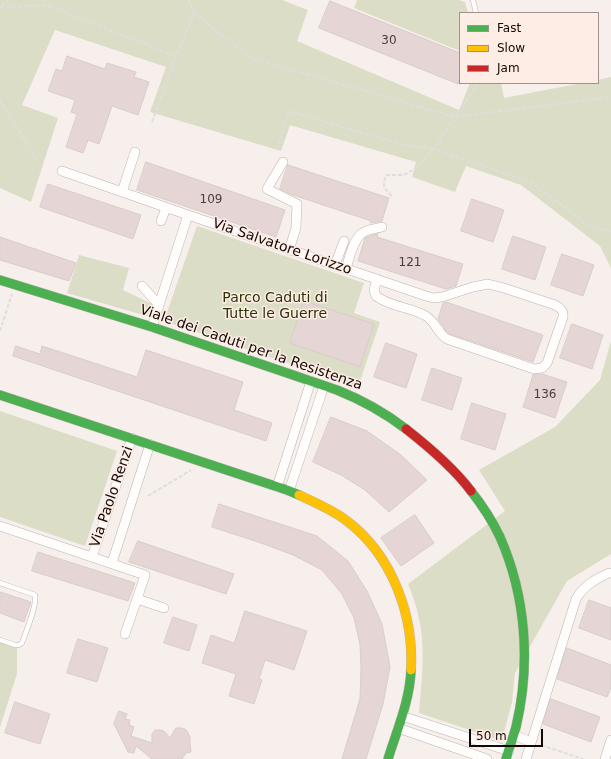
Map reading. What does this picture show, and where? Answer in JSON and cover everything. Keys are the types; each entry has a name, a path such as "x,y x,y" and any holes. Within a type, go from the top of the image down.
{"street":[{"path":"122,192 134,152"},
{"path":"283,162 267,189 297,204 296,228 289,250"},
{"name":"Via Salvatore Lorizzo","path":"62,170 166,208 426,296 439,298 473,286 488,284 558,306 563,315 547,363 542,368 534,369 447,339 441,334 427,316 384,301 376,296 374,290 377,280"},
{"path":"162,221 166,208"},
{"path":"152,327 188,215"},
{"path":"346,269 356,240 359,236 368,230 382,227"},
{"path":"335,265 344,241"},
{"name":"Viale dei Caduti per la Resistenza","path":"0,280 152,327 311,381 366,403 390,417 414,434 442,459 461,478 490,518 498,532 505,548 521,602 524,636 524,681 514,736 507,755"},
{"path":"142,286 159,305"},
{"path":"277,487 311,381"},
{"path":"289,491 324,386"},
{"path":"0,395 289,491 326,508 348,522 370,543 388,568 403,606 411,645 411,674 402,716 388,759"},
{"name":"Via Paolo Renzi","path":"92,556 132,438"},
{"name":"Via Paolo Renzi","path":"112,563 150,444"},
{"name":"Via Paolo Renzi","path":"0,526 145,575 125,634"},
{"path":"526,759 576,598 586,586 609,573"},
{"path":"137,599 164,608"},
{"path":"402,716 507,755"},
{"path":"398,728 486,759"},
{"path":"514,736 531,742"},
{"path":"604,759 611,740"}],"lane":[{"path":"473,0 476,12"},
{"path":"0,583 35,595 36,599 22,643 16,645 0,640"}],"path":[{"path":"1,7 8,0"},
{"path":"189,0 194,13 251,58 455,117 611,97"},
{"path":"1,7 46,5 176,56"},
{"path":"152,122 176,56 194,13"},
{"path":"392,196 385,190 383,183 386,175 403,175 413,170 434,149 477,84"},
{"path":"607,97 611,102"},
{"path":"0,100 38,162"},
{"path":"277,150 289,111 404,146 434,149 530,182 590,226 611,231"},
{"path":"0,331 15,285"},
{"path":"148,496 204,462"},
{"path":"531,742 583,759"}],"green space":[{"path":"0,0 282,0 308,10 297,41 459,110 470,84 501,84 504,98 577,84 599,84 599,80 611,77 611,268 600,246 521,185 466,166 455,192 412,177 416,162 290,125 281,151 150,112 166,67 55,30 22,105 58,118 31,202 0,188"},
{"path":"357,0 459,0 465,2 468,12 459,12 459,51 354,8"},
{"name":"Parco Caduti di Tutte le Guerre","path":"197,226 364,283 354,313 380,322 358,387 164,321"},
{"path":"79,255 129,268 123,290 154,305 150,317 67,293"},
{"path":"611,341 611,554 567,581 515,673 512,702 502,740 419,713 423,663 421,633 419,617 408,584 505,511 479,470 555,427 600,380"},
{"path":"0,411 117,451 85,546 0,517"},
{"path":"0,643 17,648 17,674 0,727"}],"building":[{"path":"330,1 459,53 458,84 319,28"},
{"path":"67,56 105,69 107,63 136,72 134,77 149,82 138,115 112,106 99,144 88,140 83,153 66,147 77,114 71,112 75,100 48,91 56,69 62,71"},
{"path":"146,162 285,210 276,237 137,190"},
{"path":"288,165 389,198 382,221 370,223 371,221 293,195 280,189"},
{"path":"48,184 141,215 133,239 40,207"},
{"path":"472,199 504,210 493,242 461,231"},
{"path":"378,234 377,237 463,264 456,286 446,289 358,261 365,238"},
{"path":"513,236 546,247 535,280 502,269"},
{"path":"0,237 76,263 69,281 0,260"},
{"path":"562,254 594,265 583,296 551,285"},
{"path":"304,301 374,324 360,367 290,343"},
{"path":"446,302 543,335 533,362 450,334 445,330 444,326 438,319 443,303"},
{"path":"572,324 603,335 592,369 560,358"},
{"path":"386,343 417,354 406,388 374,377"},
{"path":"16,346 40,354 42,346 137,377 146,350 243,382 234,410 272,423 266,441 13,356"},
{"path":"432,368 462,378 452,410 422,400"},
{"path":"542,374 567,382 555,418 523,407 533,375"},
{"path":"472,403 506,414 495,450 461,439"},
{"path":"331,417 367,431 401,455 427,480 389,512 365,490 341,475 313,462"},
{"path":"219,504 317,536 348,561 367,591 382,624 390,667 383,704 366,759 342,759 360,699 361,667 360,644 354,618 342,594 322,570 293,555 212,527"},
{"path":"415,515 434,543 401,566 381,538"},
{"path":"138,541 234,574 226,594 129,562"},
{"path":"38,552 135,583 128,601 32,571"},
{"path":"0,592 31,602 24,622 0,613"},
{"path":"589,600 611,608 611,640 579,628"},
{"path":"245,611 307,631 294,670 265,660 259,679 262,680 254,704 229,696 236,674 202,663 211,635 234,643"},
{"path":"173,617 197,625 189,651 164,643"},
{"path":"78,639 108,648 97,682 67,673"},
{"path":"567,648 611,665 611,687 607,697 557,679"},
{"path":"551,699 600,717 591,742 543,724"},
{"path":"15,702 50,714 40,744 5,733"},
{"path":"119,711 127,714 125,719 130,720 129,725 134,727 131,736 152,743 152,734 155,730 164,731 170,738 176,728 185,729 190,737 191,752 186,753 182,759 152,759 136,746 134,753 128,752 114,724"}],"traffic: fast":[{"path":"0,280 152,327 337,390 373,407 406,429"},
{"path":"0,395 299,495"},
{"path":"471,491 487,513 500,537 516,583 520,606 524,655 521,703 516,727 506,759"},
{"path":"388,759 406,704 411,670"}],"traffic: slow":[{"path":"299,495 330,510 347,521 363,535 388,569 397,588 409,628 411,670"}],"traffic: jam":[{"path":"406,429 449,466 471,491"}]}
